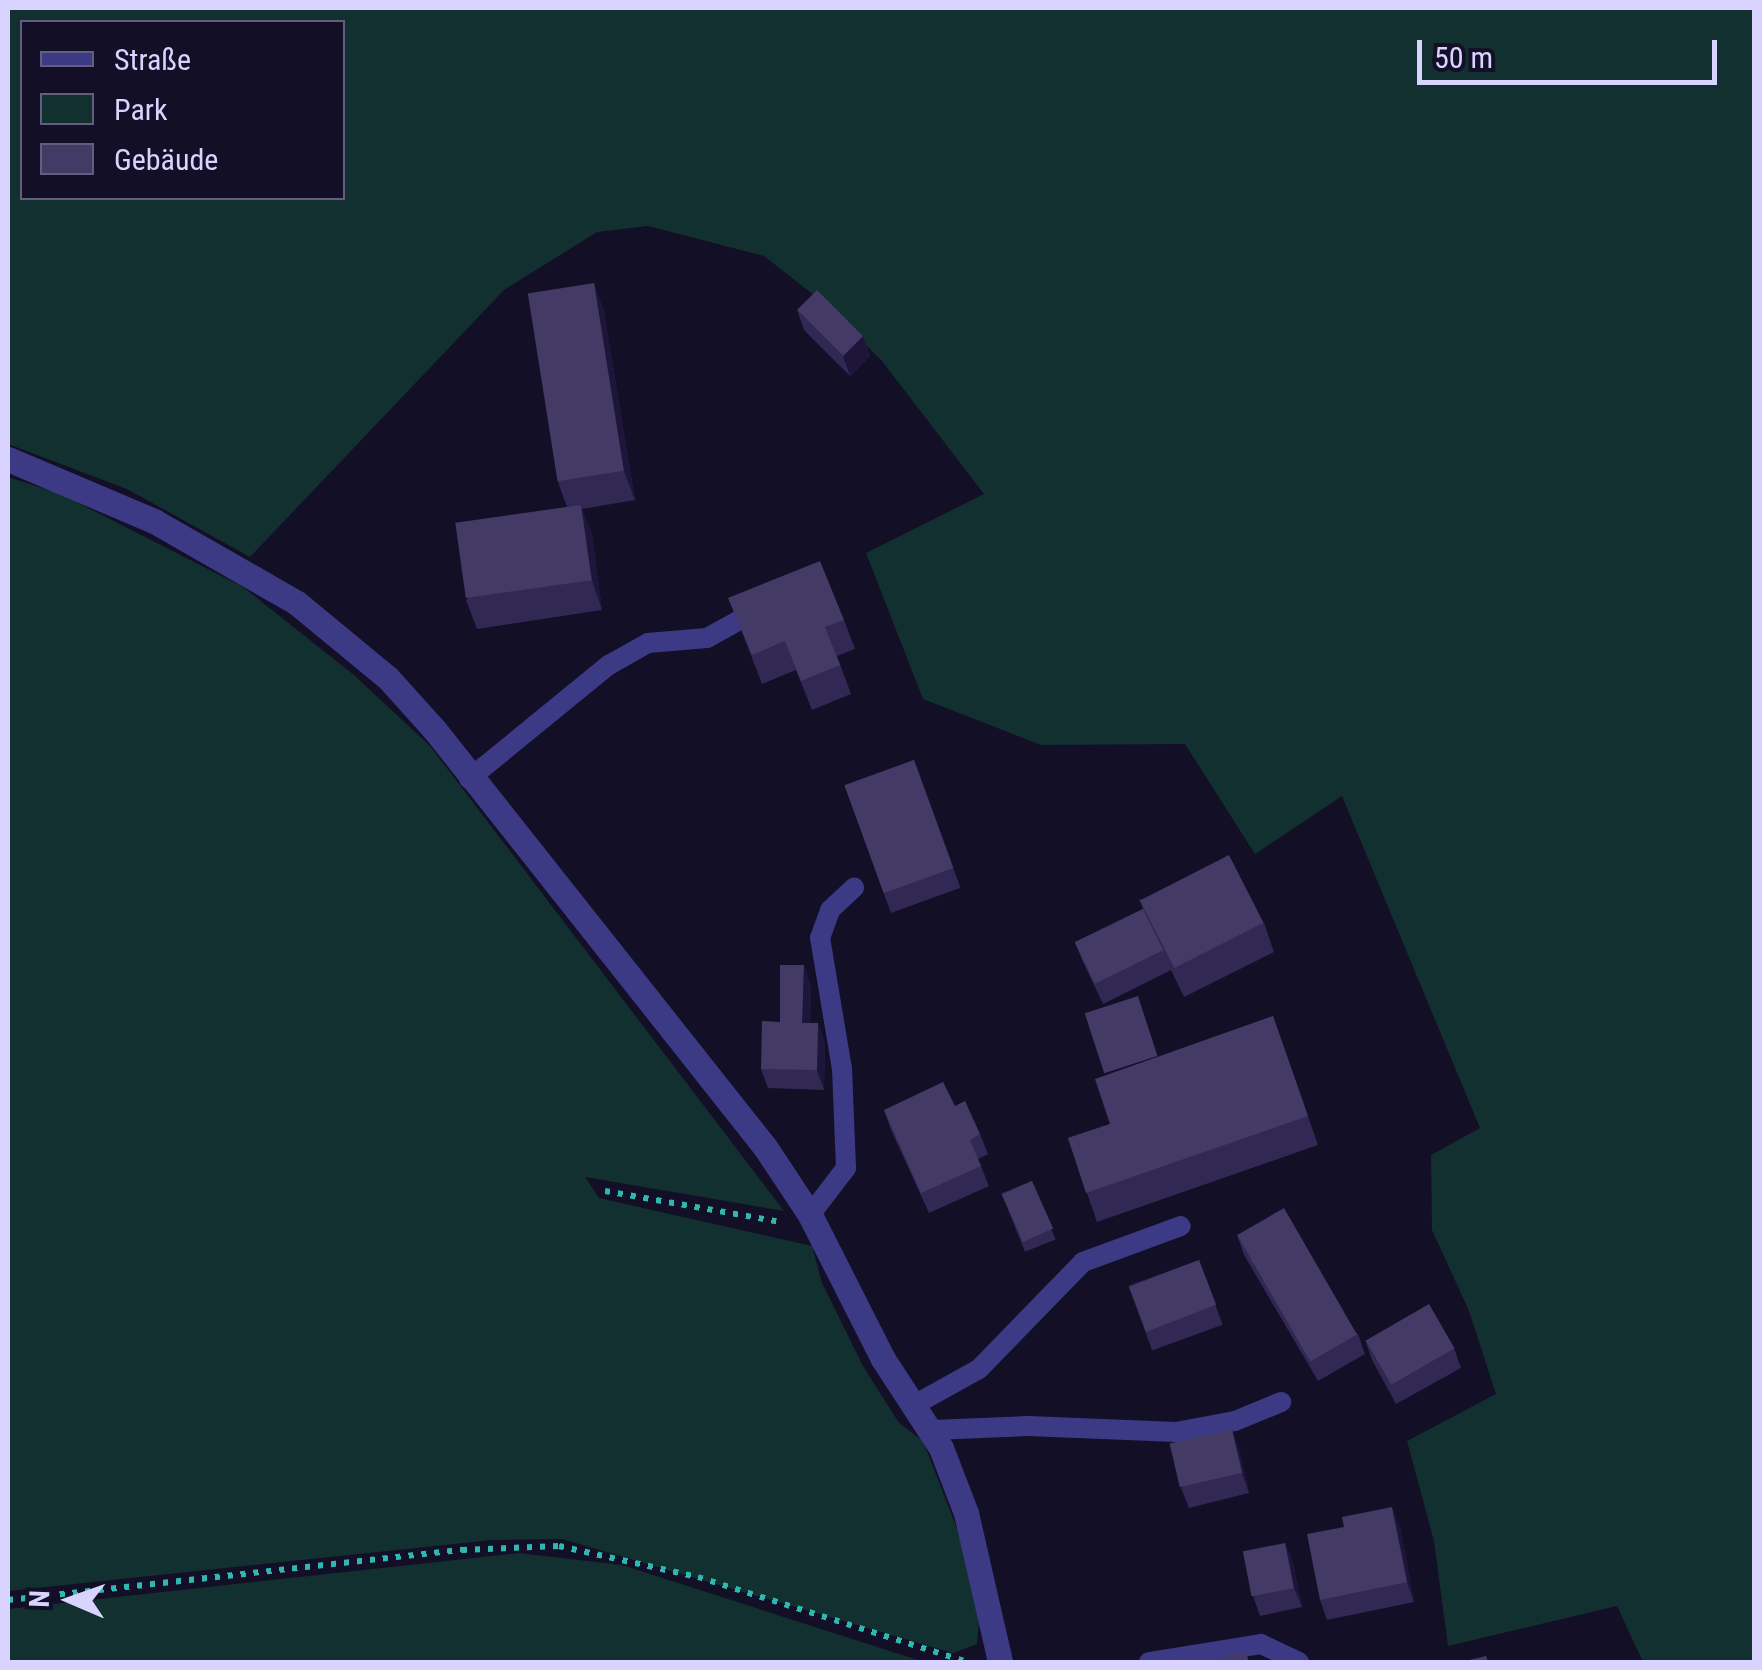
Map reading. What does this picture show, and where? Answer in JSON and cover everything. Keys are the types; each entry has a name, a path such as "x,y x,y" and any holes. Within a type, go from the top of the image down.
{"street":[{"path":"8,460 154,521 297,602 388,678 765,1147 810,1215 884,1358 932,1430 966,1512 1000,1662"}],"lane":[{"path":"470,779 609,665 648,642 707,638 782,597"},
{"path":"810,1215 846,1168 842,1069 820,938 830,910 854,888"},
{"path":"916,1404 979,1368 1083,1262 1180,1226"},
{"path":"932,1430 1028,1426 1176,1432 1235,1421 1282,1402"},
{"path":"1150,1662 1261,1644 1299,1662"}],"path":[{"path":"605,1192 790,1223 810,1215"},
{"path":"8,1600 462,1550 559,1546 698,1578 967,1662"}],"green space":[{"path":"8,8 1754,8 1754,1662 1643,1662 1617,1606 1448,1646 1434,1541 1407,1441 1496,1394 1469,1311 1432,1230 1431,1155 1480,1128 1342,796 1255,854 1185,744 1041,745 923,699 866,553 984,494 882,361 819,299 764,256 648,226 597,232 504,290 250,557 127,489 8,444"},
{"path":"8,477 61,494 243,587 354,675 430,746 784,1211 585,1177 599,1198 812,1246 822,1283 863,1366 899,1423 923,1441 958,1531 979,1621 977,1644 953,1653 562,1539 492,1540 8,1591"},
{"path":"519,1553 622,1565 924,1662 8,1662 8,1609"}],"building":[{"path":"594,283 624,471 558,481 528,293"},
{"path":"817,290 863,336 843,356 797,310"},
{"path":"581,505 592,580 466,598 455,523"},
{"path":"820,561 844,620 825,627 840,665 801,681 785,641 752,655 728,598"},
{"path":"914,760 953,868 884,893 844,785"},
{"path":"1229,855 1264,923 1174,968 1140,900"},
{"path":"1143,909 1163,950 1095,984 1075,942"},
{"path":"780,965 804,965 802,1023 818,1023 817,1070 761,1069 762,1021 780,1022"},
{"path":"1138,996 1157,1056 1104,1073 1085,1013"},
{"path":"1273,1016 1308,1116 1086,1193 1068,1138 1110,1124 1095,1079"},
{"path":"943,1082 955,1106 965,1101 980,1134 970,1140 981,1166 921,1193 884,1110"},
{"path":"1032,1181 1053,1229 1023,1242 1002,1194"},
{"path":"1284,1208 1357,1334 1310,1361 1237,1235"},
{"path":"1199,1260 1216,1305 1146,1332 1129,1287"},
{"path":"1429,1304 1454,1348 1391,1385 1366,1340"},
{"path":"1232,1429 1242,1473 1180,1487 1170,1443"},
{"path":"1392,1507 1407,1582 1320,1600 1307,1534 1344,1527 1342,1517"},
{"path":"1285,1543 1294,1588 1252,1596 1243,1551"},
{"path":"1246,1652 1249,1662 1200,1662"},
{"path":"1486,1656 1488,1662 1461,1662"}]}
